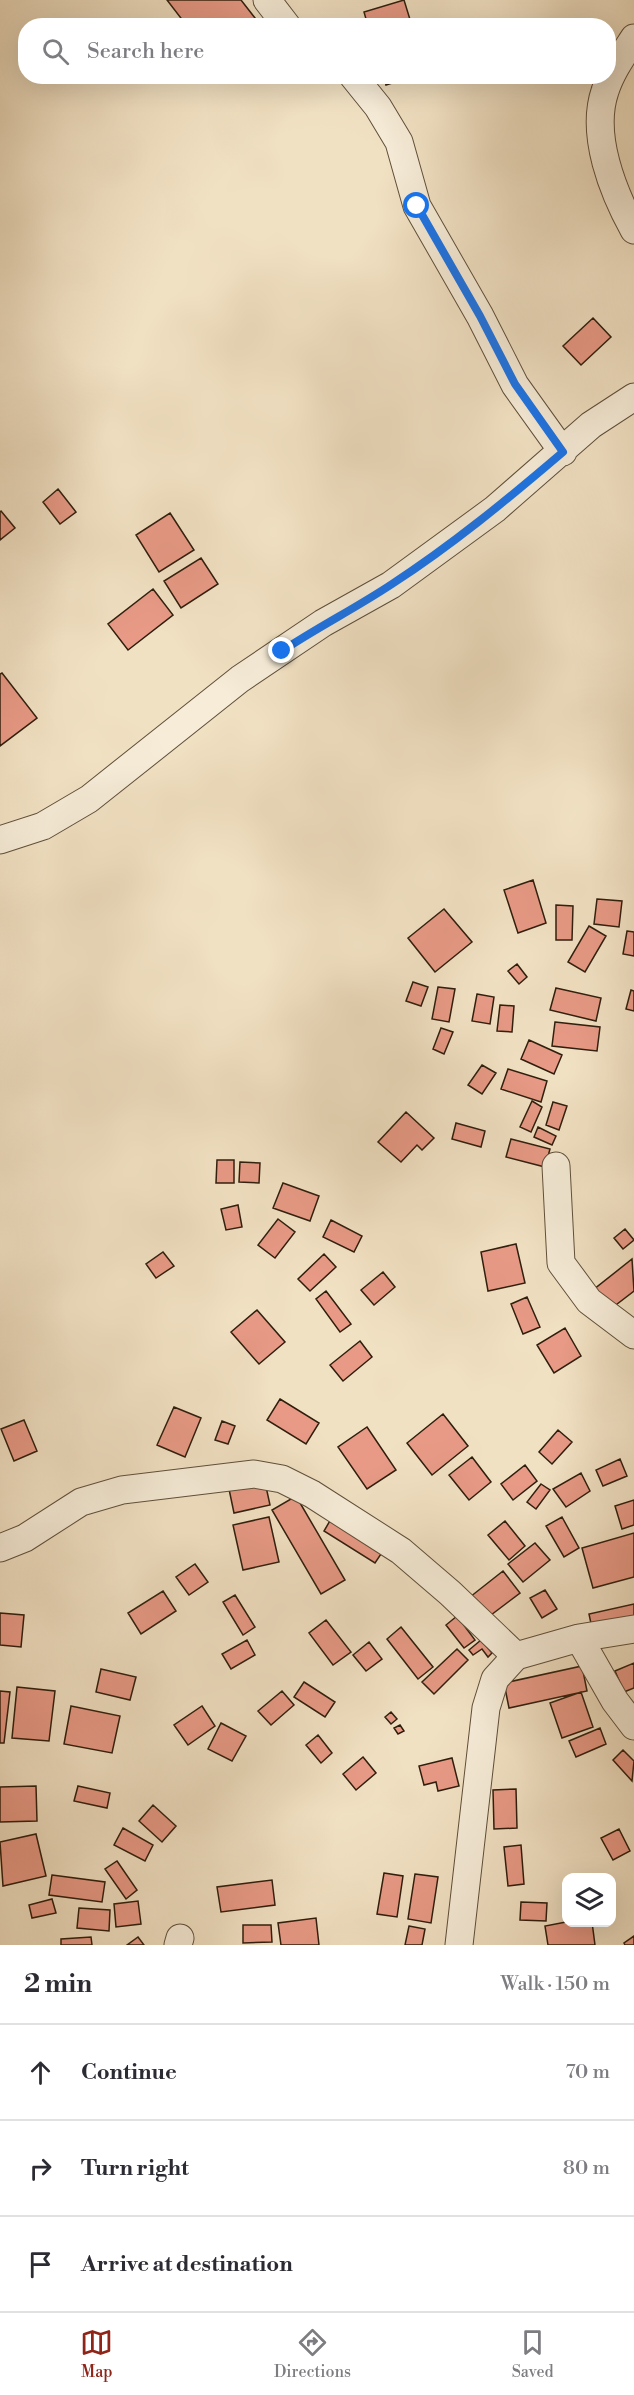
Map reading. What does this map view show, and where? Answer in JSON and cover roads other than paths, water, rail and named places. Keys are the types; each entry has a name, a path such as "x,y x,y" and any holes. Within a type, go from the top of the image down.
{"street":[{"path":"267,0 281,18"},
{"path":"616,66 634,38"},
{"path":"359,84 378,107 399,142 417,206 480,316 515,384 563,452"},
{"path":"608,84 604,93 601,129 609,178 634,230"},
{"path":"0,840 43,826 89,798 240,679 323,623 391,585 495,510 591,425 634,397"},
{"path":"556,1166 561,1263 589,1301 634,1335"},
{"path":"0,1548 25,1538 81,1502 122,1490 254,1474 282,1479 312,1494 402,1551 516,1656"},
{"path":"459,1945 486,1708 495,1679 516,1656 579,1638 634,1629"},
{"path":"579,1638 610,1694 634,1726"}]}
